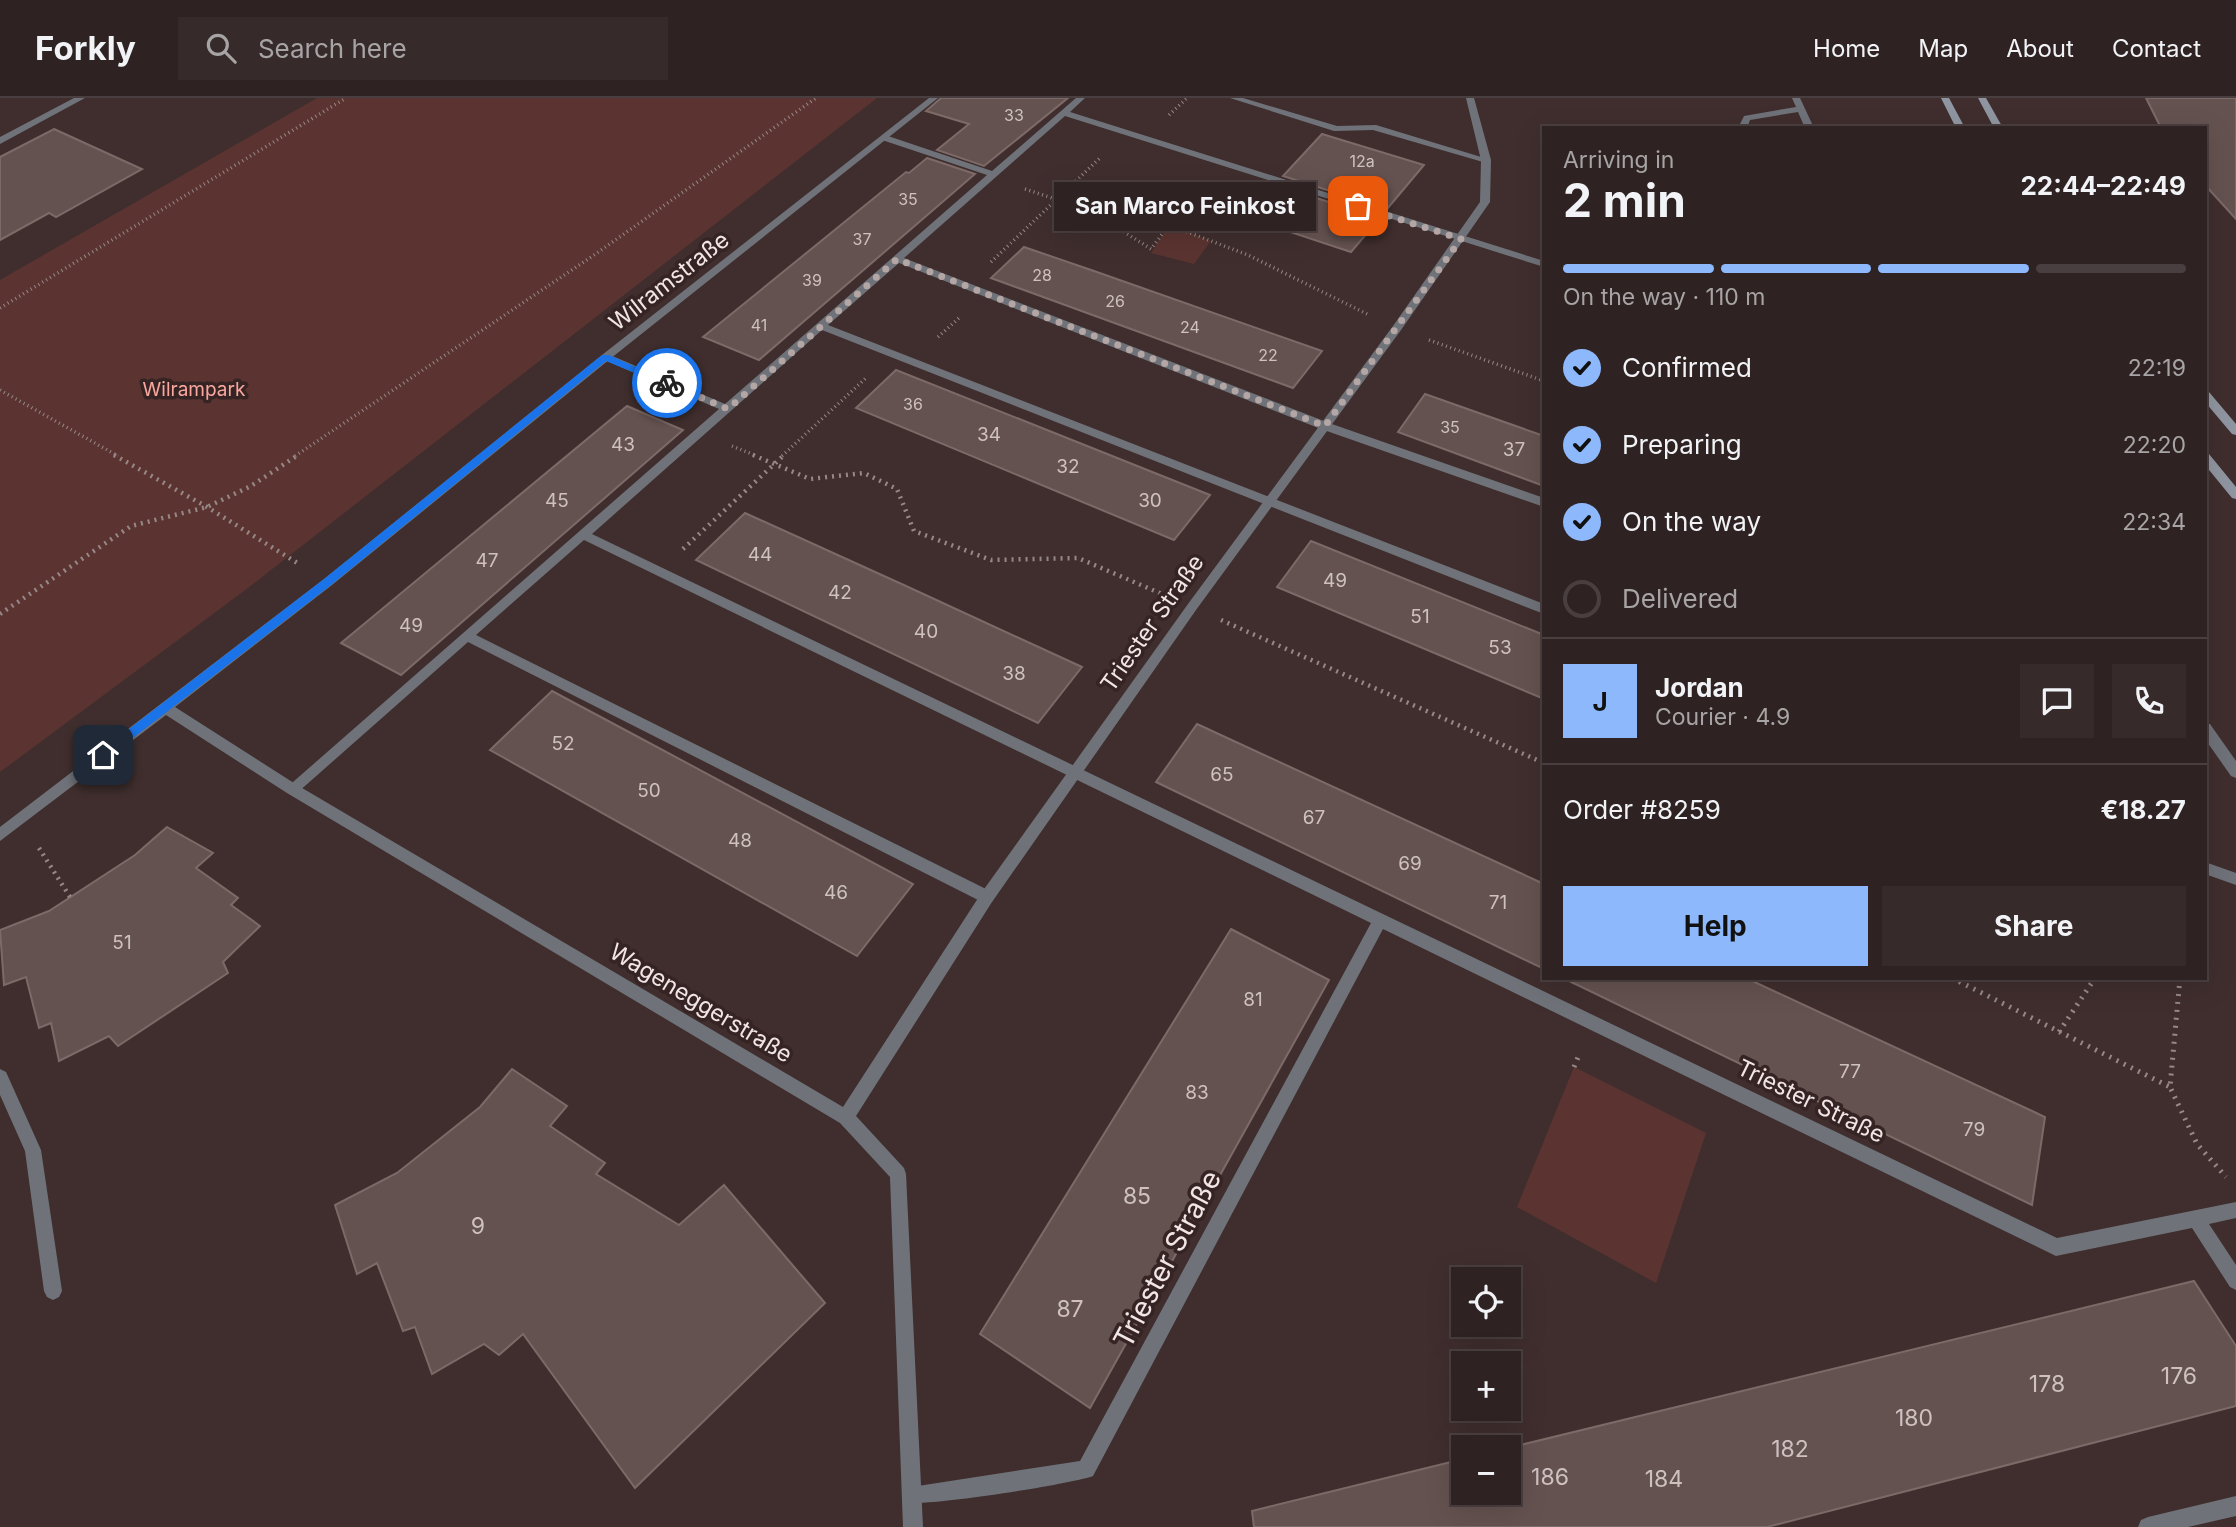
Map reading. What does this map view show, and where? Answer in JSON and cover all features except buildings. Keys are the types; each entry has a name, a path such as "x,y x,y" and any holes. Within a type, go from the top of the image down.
{"main road":[{"path":"1944,98 1960,126"},
{"path":"1982,98 1998,126"},
{"path":"2207,397 2236,431"},
{"path":"2207,459 2236,495"}],"street":[{"path":"1,140 81,98"},
{"name":"Wilramstraße","path":"0,835 328,582 606,357 934,98"},
{"path":"292,789 823,327 1081,98"},
{"path":"1234,98 1337,128 1373,127 1486,160"},
{"name":"Triester Straße","path":"846,1117 987,897 1192,607 1461,239 1485,202 1486,160 1470,98"},
{"path":"1796,98 1809,126"},
{"path":"1743,126 1747,118 1801,109"},
{"path":"1064,113 1542,263"},
{"path":"886,138 991,176"},
{"path":"897,259 1325,426 1542,502"},
{"path":"823,327 1542,608"},
{"path":"606,357 728,409"},
{"path":"584,535 1076,773"},
{"path":"469,636 987,897"},
{"name":"Wageneggerstraße","path":"164,707 292,789 846,1117 898,1174 913,1527"},
{"path":"2207,734 2236,772"},
{"name":"Triester Straße","path":"1076,773 2056,1247 2236,1210"},
{"path":"2207,868 2236,879"},
{"name":"Triester Straße","path":"912,1495 948,1492 1086,1469 1380,920"},
{"path":"0,1076 33,1150 53,1291"},
{"path":"2196,1220 2236,1281"},
{"path":"2148,1527 2236,1506"}],"path":[{"path":"0,308 346,98"},
{"path":"0,614 131,526 207,507 251,486 597,253 816,98"},
{"path":"991,176 1091,211 1151,249 1169,225 1248,255 1396,328 1542,380"},
{"path":"0,390 207,507 328,582"},
{"path":"700,433 810,479 864,473 897,489 914,531 991,560 1078,558 1141,585"},
{"path":"1192,607 1542,762"},
{"path":"21,819 70,897"},
{"path":"1956,980 2170,1087"},
{"path":"2059,1032 2094,980"},
{"path":"2180,980 2170,1087 2197,1144 2228,1180"}],"green space":[{"name":"Wilrampark","path":"317,98 877,98 244,591 0,772 0,280"},
{"path":"1169,225 1211,241 1194,264 1151,253"},
{"path":"1574,1067 1706,1133 1656,1283 1517,1207"}],"way so far":[{"path":"667,383 728,409 897,259 967,284 1325,426 1461,239 1358,206"}],"place":[{"name":"San Marco Feinkost","path":"1358,206"}],"route":[{"path":"103,755 328,582 606,357 667,383"}]}
